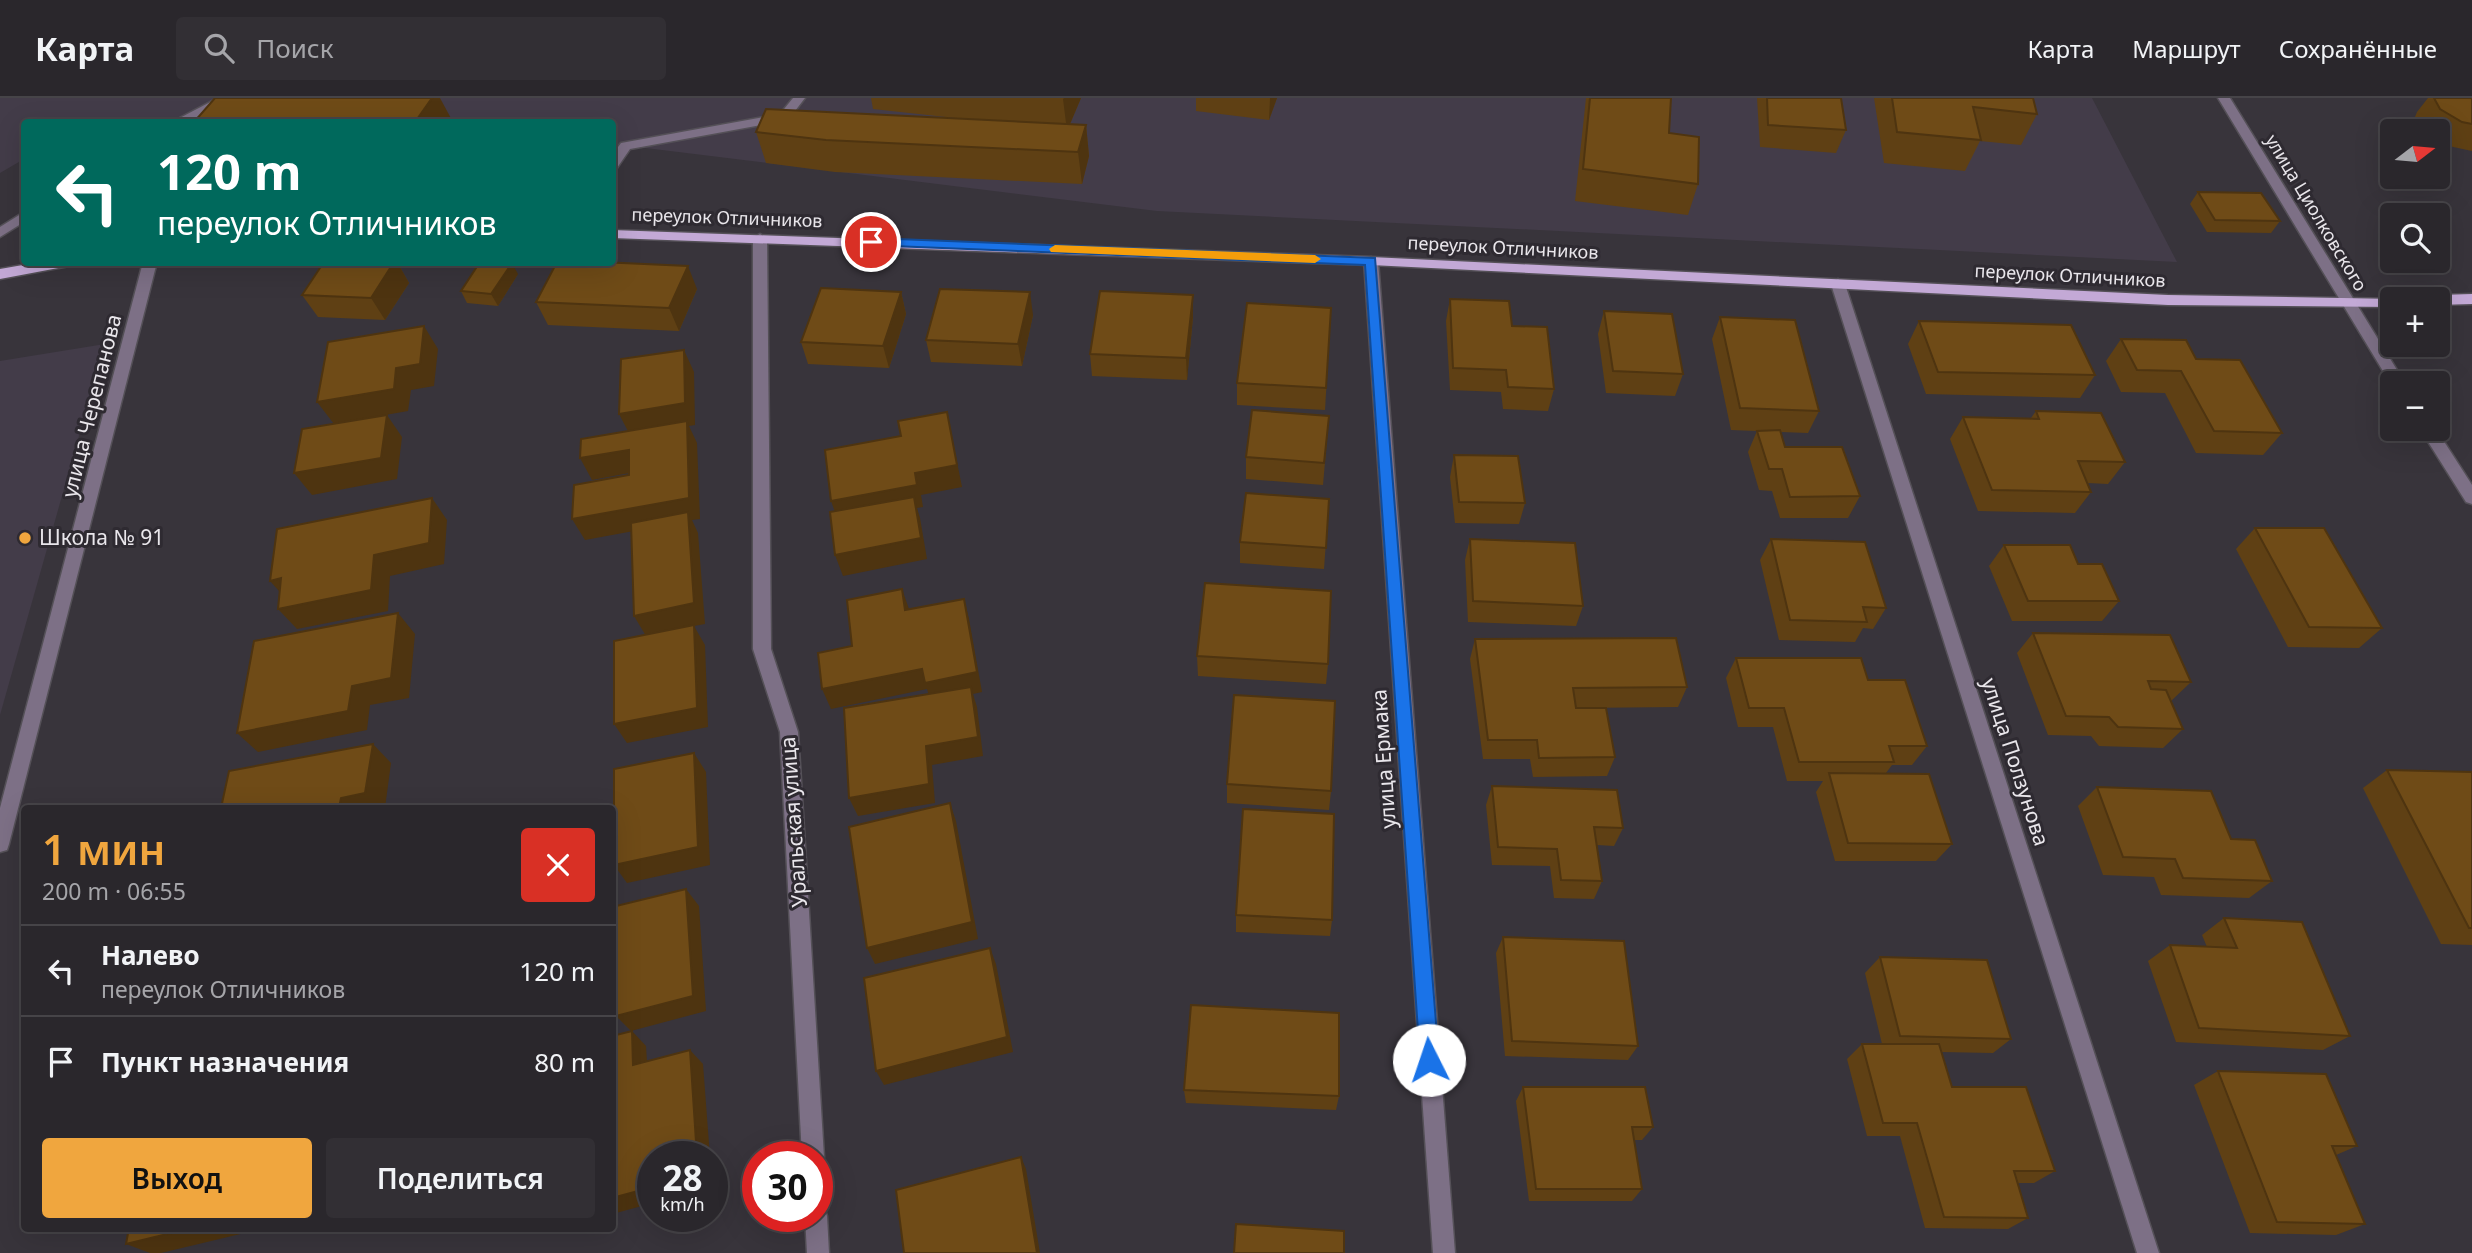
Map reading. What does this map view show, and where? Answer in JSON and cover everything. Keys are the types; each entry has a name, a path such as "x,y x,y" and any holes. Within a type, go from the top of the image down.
{"main road":[{"name":"переулок Отличников","path":"616,234 1371,261 2168,300 2380,302"},
{"path":"0,274 46,266"},
{"path":"2450,300 2472,299"}],"street":[{"path":"184,119 228,98"},
{"path":"616,160 626,146 784,117 799,98"},
{"name":"улица Циолковского","path":"2224,98 2347,303 2391,371"},
{"path":"0,233 21,218"},
{"name":"Уральская улица","path":"760,238 762,649 789,732 812,1141"},
{"name":"улица Ермака","path":"1371,261 1444,1253"},
{"name":"улица Черепанова","path":"0,844 149,266"},
{"name":"улица Ползунова","path":"1838,284 2148,1253"},
{"path":"2436,441 2472,498"},
{"path":"817,1232 818,1253"}],"shaded area":[{"path":"0,98 2092,98 2177,262 1157,211 616,144 616,119 21,119 21,161 0,173"},
{"name":"Школа № 91","path":"105,344 0,715 0,361"}],"building":[{"path":"215,98 432,98 417,119 197,119"},
{"path":"1590,98 1671,98 1669,133 1699,137 1698,184 1583,169"},
{"path":"1767,98 1841,98 1846,130 1768,125"},
{"path":"1892,98 2033,98 2037,114 1973,107 1981,140 1897,132"},
{"path":"2434,98 2472,98 2472,124 2462,122 2440,109"},
{"path":"766,109 1086,125 1078,152 826,140 756,132"},
{"path":"2198,192 2261,193 2280,221 2215,220"},
{"path":"616,263 688,266 669,308 536,302 555,266 616,266"},
{"path":"321,266 391,266 371,298 302,295"},
{"path":"477,266 510,266 491,294 461,291"},
{"path":"821,288 901,292 883,346 801,342"},
{"path":"940,289 1030,292 1018,344 926,340"},
{"path":"1100,291 1193,295 1186,358 1090,354"},
{"path":"1450,299 1509,301 1512,326 1547,327 1554,389 1508,387 1506,370 1453,368"},
{"path":"1247,303 1331,308 1326,388 1237,383"},
{"path":"1604,311 1672,314 1683,374 1613,371"},
{"path":"1720,317 1795,320 1819,411 1740,408"},
{"path":"1919,321 2071,325 2095,375 1938,372"},
{"path":"424,326 420,364 396,368 394,389 317,402 328,342"},
{"path":"2121,339 2186,340 2196,359 2240,360 2282,433 2214,431 2181,371 2137,370"},
{"path":"684,350 685,403 619,414 621,359"},
{"path":"1252,410 1329,416 1324,463 1246,457"},
{"path":"2036,411 2101,413 2125,462 2078,461 2091,492 1992,490 1963,417 2039,419"},
{"path":"947,412 957,465 915,473 917,485 831,501 825,450 901,436 898,421"},
{"path":"387,415 381,458 294,473 302,429"},
{"path":"687,421 689,498 572,519 574,485 629,475 629,450 580,458 581,439"},
{"path":"1780,430 1785,447 1842,447 1860,496 1790,497 1782,469 1769,469 1757,431"},
{"path":"1454,455 1518,456 1525,503 1459,502"},
{"path":"1246,493 1329,499 1326,548 1240,542"},
{"path":"914,497 921,538 835,555 830,512"},
{"path":"432,498 429,543 374,555 371,590 278,609 281,578 270,581 277,529"},
{"path":"688,512 694,603 634,616 631,523"},
{"path":"2255,528 2324,528 2382,628 2309,627"},
{"path":"1470,539 1575,543 1583,606 1473,601"},
{"path":"1771,539 1865,542 1886,608 1863,607 1867,622 1790,620"},
{"path":"2004,545 2070,545 2078,564 2102,564 2119,601 2028,601"},
{"path":"1205,583 1331,591 1328,664 1197,656"},
{"path":"902,589 905,610 964,599 977,672 925,683 922,669 822,689 818,653 852,646 847,600"},
{"path":"398,613 391,678 352,686 348,711 237,733 254,641"},
{"path":"694,625 697,708 614,724 614,641"},
{"path":"2033,633 2170,635 2191,682 2148,681 2151,689 2166,690 2183,729 2118,727 2109,717 2066,716"},
{"path":"1676,638 1687,687 1573,688 1576,708 1606,708 1615,757 1539,758 1537,740 1488,740 1475,639"},
{"path":"1736,658 1861,658 1868,680 1905,680 1927,746 1889,746 1894,762 1799,762 1784,708 1749,708"},
{"path":"971,687 978,737 926,746 929,784 849,798 844,708"},
{"path":"1234,695 1335,701 1331,791 1227,784"},
{"path":"373,744 365,793 341,798 340,805 222,805 229,771"},
{"path":"694,753 698,847 616,865 614,769"},
{"path":"2387,770 2472,772 2472,928 2469,928"},
{"path":"1829,773 1929,774 1952,844 1848,843"},
{"path":"1492,786 1617,790 1623,828 1594,827 1602,881 1561,880 1557,849 1498,847"},
{"path":"2097,787 2211,791 2231,839 2255,840 2272,881 2183,878 2175,859 2123,857"},
{"path":"950,803 972,922 867,948 849,827"},
{"path":"1243,809 1334,814 1332,920 1236,915"},
{"path":"686,889 693,996 616,1016 616,906"},
{"path":"2224,918 2302,922 2350,1036 2199,1028 2170,945 2237,948"},
{"path":"1503,937 1624,941 1638,1046 1512,1041"},
{"path":"990,948 1007,1037 876,1071 864,978"},
{"path":"1880,957 1987,960 2011,1039 1900,1036"},
{"path":"1191,1005 1339,1013 1339,1096 1184,1090"},
{"path":"632,1031 633,1065 690,1050 696,1141 637,1141 637,1191 616,1197 616,1035"},
{"path":"1862,1044 1939,1044 1952,1087 2026,1087 2055,1171 2014,1171 2028,1218 1944,1217 1917,1123 1883,1123"},
{"path":"2218,1071 2326,1074 2357,1146 2332,1146 2365,1224 2277,1222"},
{"path":"1523,1087 1645,1087 1653,1127 1632,1127 1642,1189 1536,1189"},
{"path":"1021,1157 1037,1253 904,1253 896,1190"},
{"path":"1236,1224 1344,1231 1344,1253 1234,1253"},
{"path":"128,1232 176,1232 126,1244"}],"slow traffic":[{"path":"1055,249 1315,259"}],"place":[{"name":"Школа № 91","path":"25,538"}],"route":[{"path":"871,242 1371,261 1429,1060"}]}
